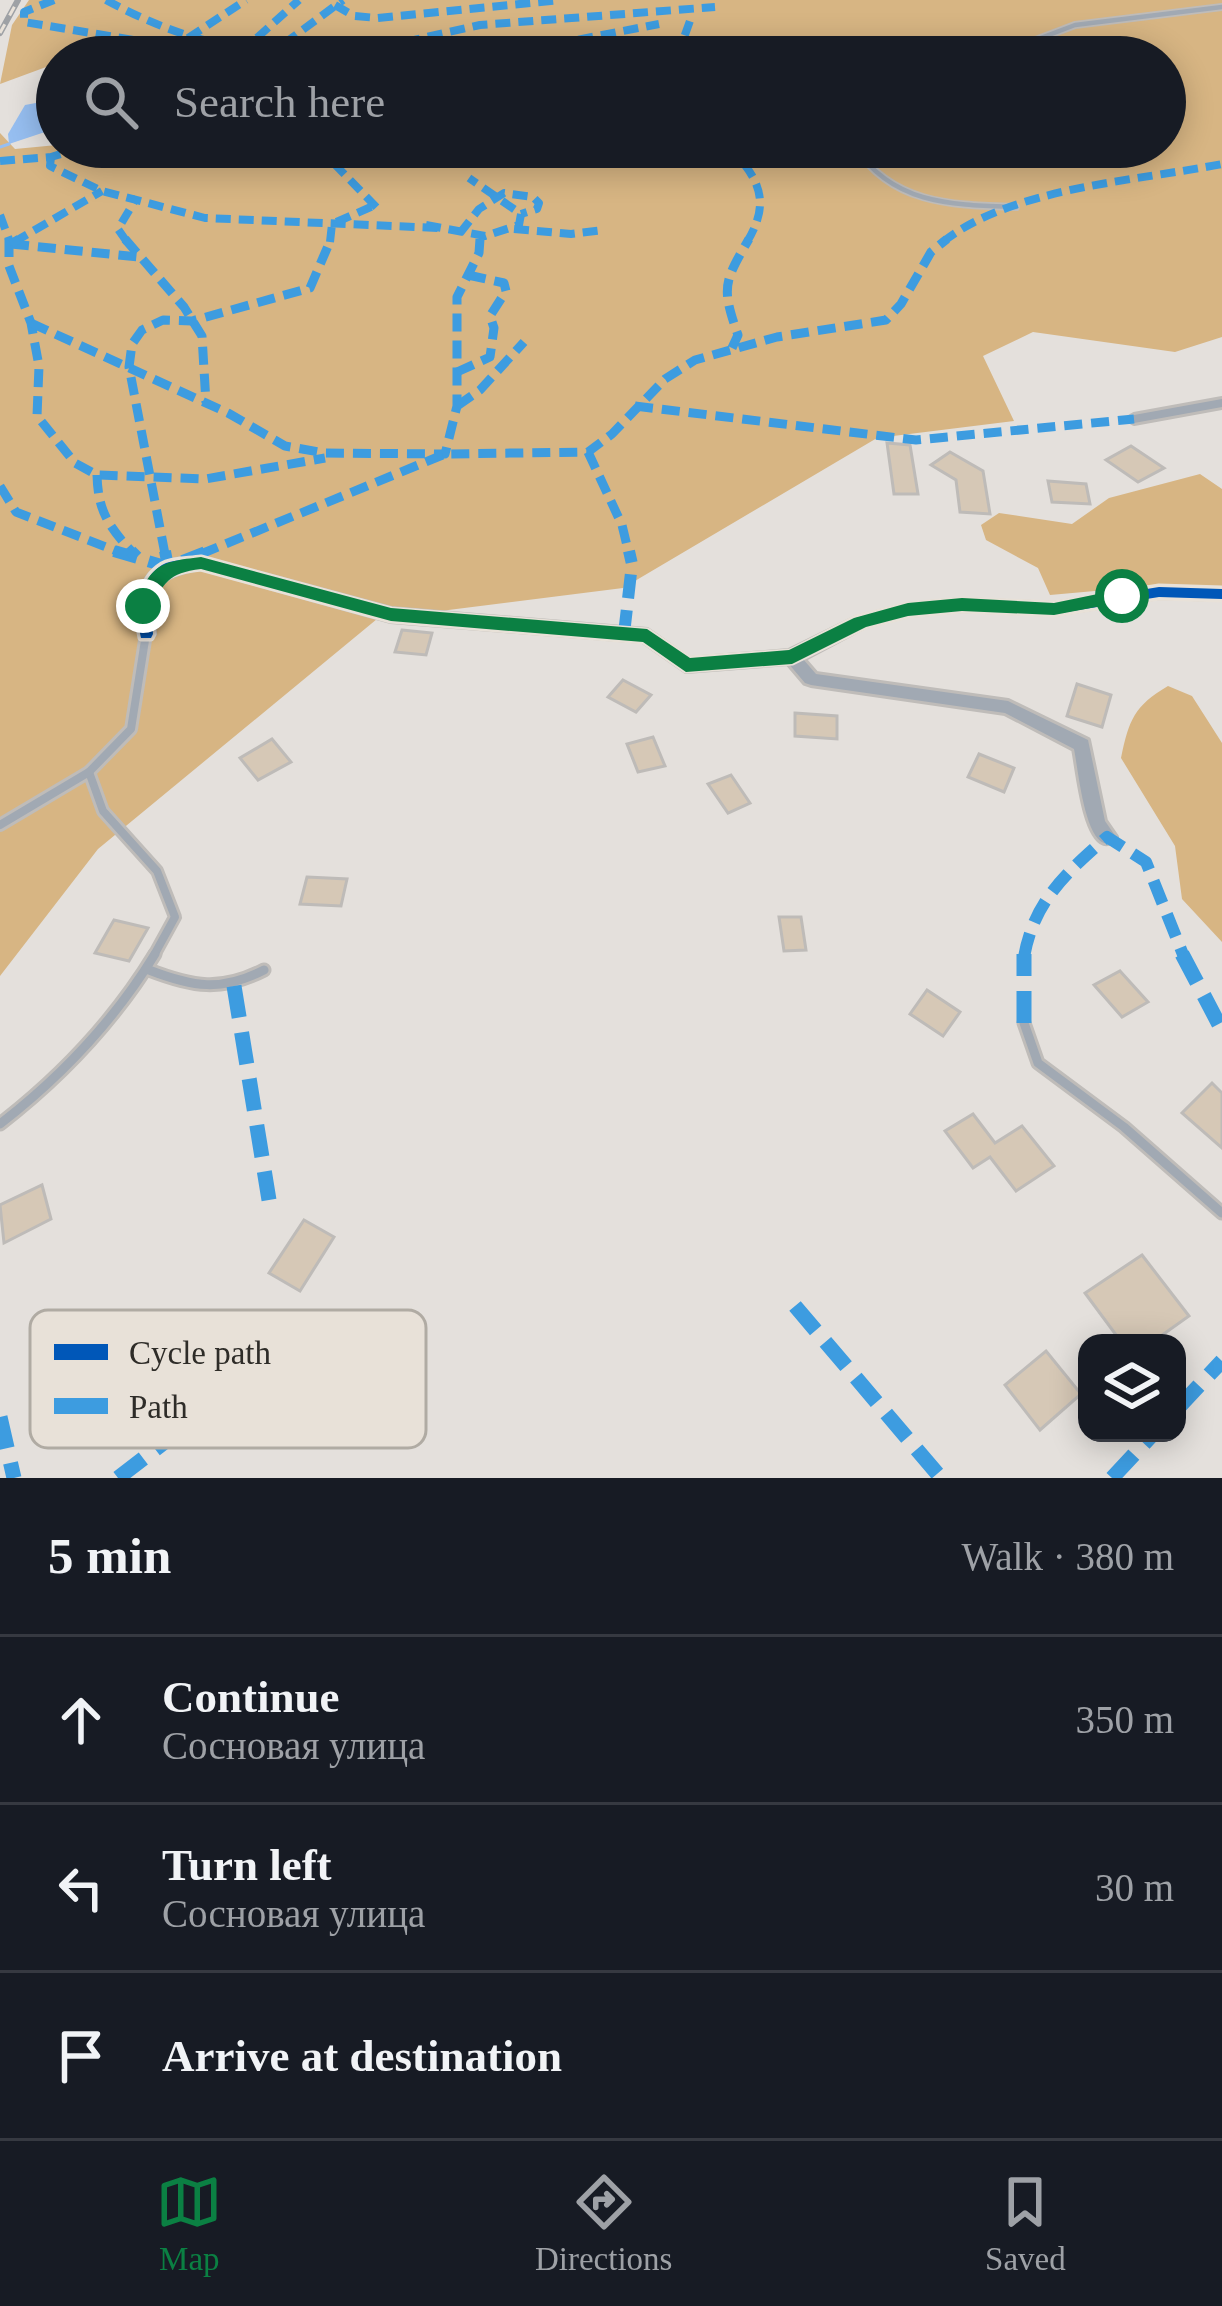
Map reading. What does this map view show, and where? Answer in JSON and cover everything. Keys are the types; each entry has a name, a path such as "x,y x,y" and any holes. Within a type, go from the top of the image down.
{"street":[{"path":"1133,419 1222,403"},
{"path":"146,634 143,606 154,580 168,567 201,563 391,614 647,636 686,665 792,657 861,622 908,610 962,605 1054,609 1159,592 1222,594"},
{"path":"792,657 811,679 1008,707 1082,745 1097,823 1108,837"}],"lane":[{"path":"1040,36 1063,26 1148,11 1222,7"},
{"path":"870,168 880,183 913,198 1016,207"},
{"path":"0,825 88,772 131,729 146,634"},
{"path":"0,1124 61,1071 149,970 175,916 157,871 103,812 88,772"},
{"path":"149,970 203,991 234,986 264,970"},
{"path":"1024,1023 1038,1063 1124,1127 1222,1214"}],"shaded area":[{"path":"29,0 1222,0 1222,337 1175,352 1033,332 983,356 1014,421 877,438 623,588 377,619 98,849 0,976 0,133 15,149 36,147 36,168 1186,168 1186,36 36,36 36,71 0,84 12,25"},
{"path":"1200,474 1222,489 1222,588 1162,585 1050,595 1038,568 986,540 981,525 999,513 1072,524 1109,498"},
{"path":"1168,686 1192,696 1222,743 1222,942 1182,899 1175,846 1121,758 1135,715"}],"water":[{"path":"36,103 36,135 9,144 8,134 25,105"}],"building":[{"path":"887,443 910,445 918,494 894,494"},
{"path":"1131,446 1164,468 1138,482 1106,460"},
{"path":"950,452 983,471 990,514 960,512 956,480 931,465"},
{"path":"1048,481 1086,484 1090,504 1052,502"},
{"path":"402,630 432,633 426,655 395,652"},
{"path":"623,680 651,695 636,712 608,697"},
{"path":"1077,684 1111,695 1102,727 1067,716"},
{"path":"795,713 837,716 837,739 795,736"},
{"path":"653,737 665,766 638,772 627,744"},
{"path":"272,739 291,762 258,780 240,758"},
{"path":"979,754 1014,768 1004,792 968,777"},
{"path":"731,775 750,803 728,813 708,784"},
{"path":"307,877 347,879 341,906 300,904"},
{"path":"779,917 801,917 806,950 784,951"},
{"path":"114,920 148,928 129,961 95,953"},
{"path":"1120,971 1148,1002 1122,1017 1094,985"},
{"path":"927,990 960,1012 943,1036 910,1014"},
{"path":"1212,1083 1222,1093 1222,1148 1182,1113"},
{"path":"973,1114 995,1143 1022,1126 1054,1166 1016,1191 990,1157 973,1168 945,1131"},
{"path":"42,1185 51,1219 4,1243 0,1205"},
{"path":"304,1220 334,1237 300,1291 269,1273"},
{"path":"1142,1255 1189,1316 1164,1334 1115,1334 1085,1293"},
{"path":"1046,1351 1078,1390 1078,1397 1040,1430 1005,1385"}],"waterway":[{"path":"0,147 9,144"}],"railway":[{"path":"0,33 18,0"}],"marked path":[{"path":"54,0 24,12 24,22 109,36"},
{"path":"106,0 186,36"},
{"path":"191,36 246,0"},
{"path":"259,36 299,0"},
{"path":"294,36 343,0"},
{"path":"335,5 354,16 377,18 560,0"},
{"path":"431,36 480,25 715,7"},
{"path":"685,36 691,18"},
{"path":"597,36 659,24"},
{"path":"0,161 36,158"},
{"path":"0,486 16,512 88,543 168,567 445,454 588,452 665,379 695,360 777,337 886,320 901,304 931,252 955,232 988,216 1068,193 1222,164"},
{"path":"54,168 102,191 205,218 439,228"},
{"path":"338,168 380,211"},
{"path":"732,348 738,335 726,302 726,280 763,204 758,182 748,168"},
{"path":"426,225 485,236 519,225 521,214 469,178"},
{"path":"11,244 102,191"},
{"path":"460,233 479,209 504,193 533,197 539,203 537,209 521,214"},
{"path":"137,197 118,229 184,307 202,336 206,403"},
{"path":"168,567 129,367 132,344 142,330 163,320 192,321 310,288 332,237 332,224 373,206"},
{"path":"0,215 11,244 9,266 31,323 39,366 37,416 75,463 97,475 205,479 325,458"},
{"path":"514,229 571,234 603,230"},
{"path":"31,323 228,413 285,446 325,453 445,454 457,406 457,297 479,253 480,238"},
{"path":"11,244 138,257"},
{"path":"457,372 490,357 494,328 490,316 506,291 504,283 489,276 468,275"},
{"path":"457,406 480,390 524,342"},
{"path":"635,406 916,440 1134,419"},
{"path":"588,452 622,525 632,564 624,634"},
{"path":"97,475 98,505 105,522 137,557"},
{"path":"1024,1023 1022,968 1038,912 1063,874 1107,837 1146,862 1174,939 1222,1030"},
{"path":"234,986 269,1200"},
{"path":"795,1306 941,1478"},
{"path":"1186,1399 1222,1361"},
{"path":"0,1417 14,1478"},
{"path":"1112,1478 1146,1442"},
{"path":"118,1478 157,1448"}],"cycle path":[{"path":"146,634 144,606 154,581 168,567 201,563 391,615 647,636 686,665 792,657 861,622 908,610 962,605 1054,609 1159,592 1222,594"}],"route":[{"path":"143,606 154,580 168,567 201,563 391,614 647,636 686,665 792,657 861,622 908,610 962,605 1054,609 1122,596"}]}
